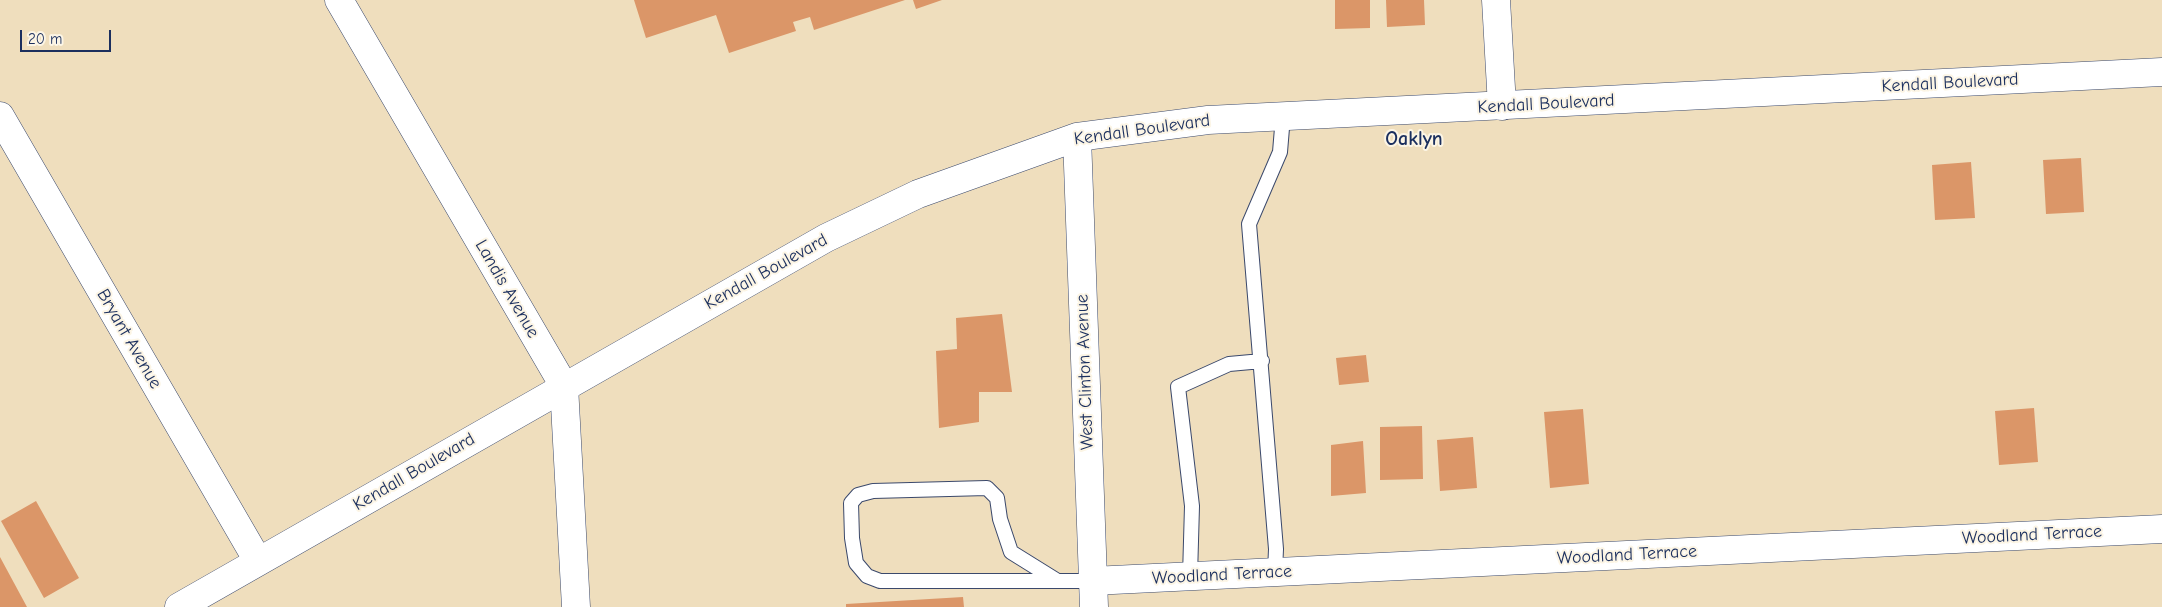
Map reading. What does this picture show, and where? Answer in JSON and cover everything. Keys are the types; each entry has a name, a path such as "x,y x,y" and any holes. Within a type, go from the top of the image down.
{"street":[{"name":"Landis Avenue","path":"339,0 564,386 576,607"},
{"path":"1496,0 1502,106"},
{"name":"Kendall Boulevard","path":"178,607 826,238 918,194 1077,136 1208,120 2162,72"},
{"name":"Bryant Avenue","path":"0,116 258,562"},
{"name":"West Clinton Avenue","path":"1077,136 1093,594"},
{"name":"Woodland Terrace","path":"1093,594 1190,576 2162,529"}],"lane":[{"path":"1275,572 1276,549 1262,361 1249,224 1280,152 1283,116"},
{"path":"1190,576 1192,506 1178,387 1229,364 1262,361"},
{"path":"1056,580 880,581 867,576 856,563 852,538 851,503 858,495 873,490 987,488 997,498 1000,519 1011,552 1056,580 1093,594"}],"building":[{"path":"634,0 905,0 814,30 810,17 793,22 796,31 729,53 716,15 646,38"},
{"path":"913,0 942,0 916,9"},
{"path":"1335,0 1370,0 1370,28 1335,29"},
{"path":"1386,0 1424,0 1425,25 1387,27"},
{"path":"2081,158 2084,212 2046,214 2043,160"},
{"path":"1971,162 1975,218 1935,220 1932,165"},
{"path":"1002,314 1012,392 979,392 979,422 939,428 936,351 957,349 956,318"},
{"path":"1366,355 1369,382 1339,385 1336,358"},
{"path":"2034,408 2038,462 1999,465 1995,411"},
{"path":"1583,409 1589,484 1550,488 1544,412"},
{"path":"1422,426 1423,479 1380,480 1380,427"},
{"path":"1473,437 1477,488 1440,491 1437,440"},
{"path":"1363,441 1366,493 1331,496 1331,445"},
{"path":"36,501 79,578 44,598 1,521"},
{"path":"0,557 27,607 0,607"},
{"path":"963,597 964,607 846,607 846,604"}],"district":[{"name":"Oaklyn","path":"1414,139"}]}
